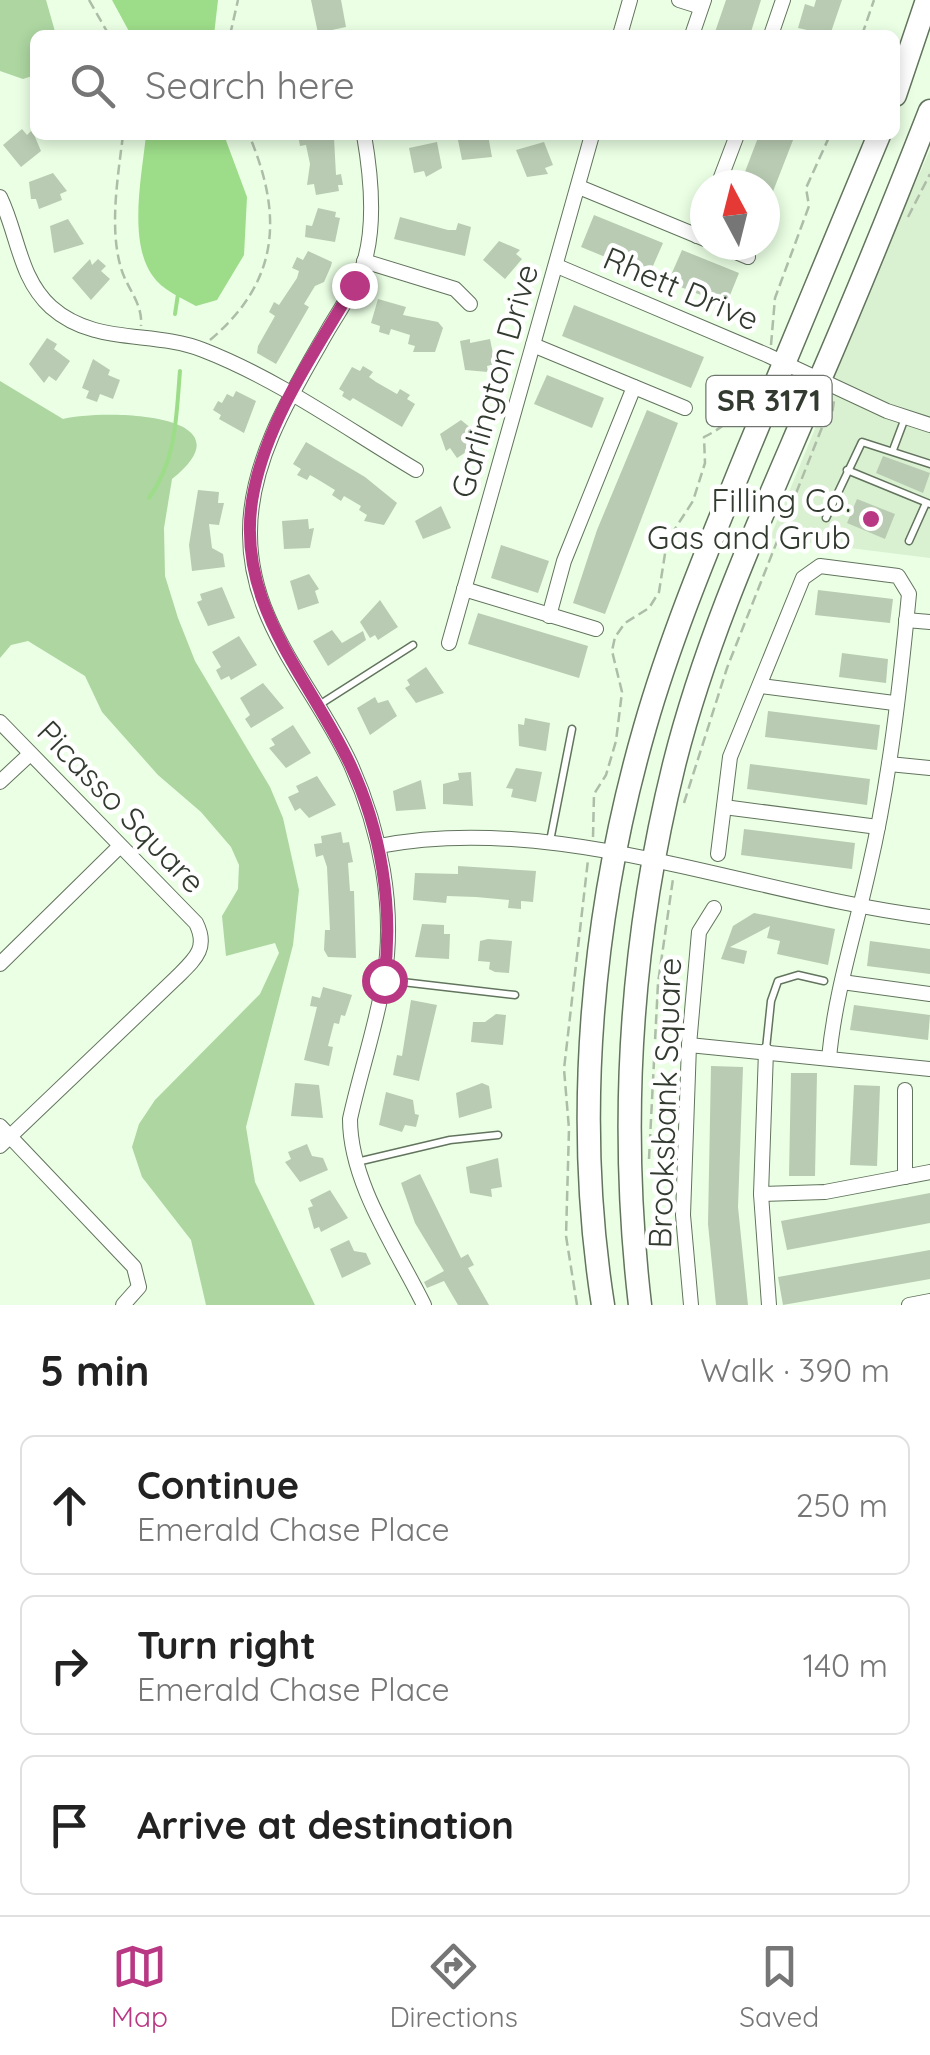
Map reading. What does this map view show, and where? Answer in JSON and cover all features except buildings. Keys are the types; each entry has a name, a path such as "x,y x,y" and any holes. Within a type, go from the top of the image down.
{"main road":[{"path":"900,80 927,0"},
{"name":"SR 3171","path":"640,1305 627,1134 636,982 653,863 674,764 718,625 930,112"},
{"name":"SR 3171","path":"602,1305 590,1167 590,1056 616,855 640,746 672,643 877,140"}],"street":[{"path":"621,30 630,0"},
{"path":"679,0 703,4 694,30"},
{"path":"773,30 782,0"},
{"path":"365,140 370,193 364,261 290,395 254,490 252,568 274,636 350,763 379,846 386,892 384,980 350,1120 356,1162 424,1305"},
{"name":"Garlington Drive","path":"448,643 591,140"},
{"path":"723,170 734,140"},
{"path":"578,187 690,233"},
{"path":"0,198 21,261 47,304 90,330 200,349 290,395 416,470"},
{"path":"364,261 455,289 470,304"},
{"name":"Rhett Drive","path":"557,266 930,425"},
{"path":"533,345 685,408"},
{"path":"548,616 564,561 634,387"},
{"path":"718,854 730,757 803,578 820,566 898,576 909,594 889,764 842,982 830,1058"},
{"path":"464,589 596,629"},
{"path":"906,620 930,622"},
{"path":"761,686 894,703"},
{"name":"Picasso Square","path":"0,722 196,923 204,938 200,954 3,1137"},
{"path":"0,782 30,754"},
{"path":"889,764 930,768"},
{"path":"724,808 878,827"},
{"path":"379,846 468,835 550,842 858,907 930,917"},
{"path":"0,964 120,846"},
{"name":"Brooksbank Square","path":"691,1305 684,1226 689,1044 699,932 714,908"},
{"path":"842,982 930,994"},
{"path":"689,1044 930,1069"},
{"path":"766,1051 762,1194 769,1305"},
{"path":"905,1090 905,1177"},
{"path":"3,1137 134,1267 139,1288 123,1305"},
{"path":"762,1194 825,1192 930,1172"},
{"path":"908,1305 930,1301"}],"lane":[{"path":"893,450 905,417"},
{"path":"826,518 862,442 930,464"},
{"path":"847,470 928,504 909,541"},
{"path":"318,706 413,645"},
{"path":"550,842 572,729"},
{"path":"766,1051 771,1002 778,981 798,975 824,981"},
{"path":"384,980 514,995"},
{"path":"356,1162 450,1140 498,1135"}],"path":[{"path":"89,0 105,30"},
{"path":"231,30 238,0"},
{"path":"864,30 874,0"},
{"path":"123,140 119,256 140,310 139,338"},
{"path":"200,349 232,321 264,264 271,216 270,187 251,140"}],"shaded area":[{"path":"0,0 46,0 55,30 30,30 30,77 23,79 0,71"},
{"path":"112,0 218,0 215,30 128,30"},
{"path":"145,140 226,140 247,197 244,255 217,300 196,306 156,280 140,244 138,207"},
{"path":"930,150 930,558 770,538 817,424 843,345"},
{"path":"0,381 63,419 108,415 164,420 185,428 196,440 193,457 172,479 164,528 165,576 195,661 270,787 283,818 299,890 293,945 246,1127 255,1182 315,1305 206,1305 191,1240 142,1177 132,1147 139,1124 155,1100 260,994 279,953 275,943 226,956 222,916 238,889 239,865 231,847 201,812 158,775 102,712 85,676 28,641 11,645 0,658"}],"waterway":[{"path":"175,314 178,294"},
{"path":"149,498 170,453 180,371"}],"place":[{"name":"Filling Co. Gas and Grub","path":"871,519"}],"route":[{"path":"354,285 290,395 268,446 254,490 250,531 252,568 274,636 350,763 379,846 386,892 384,980"}]}
